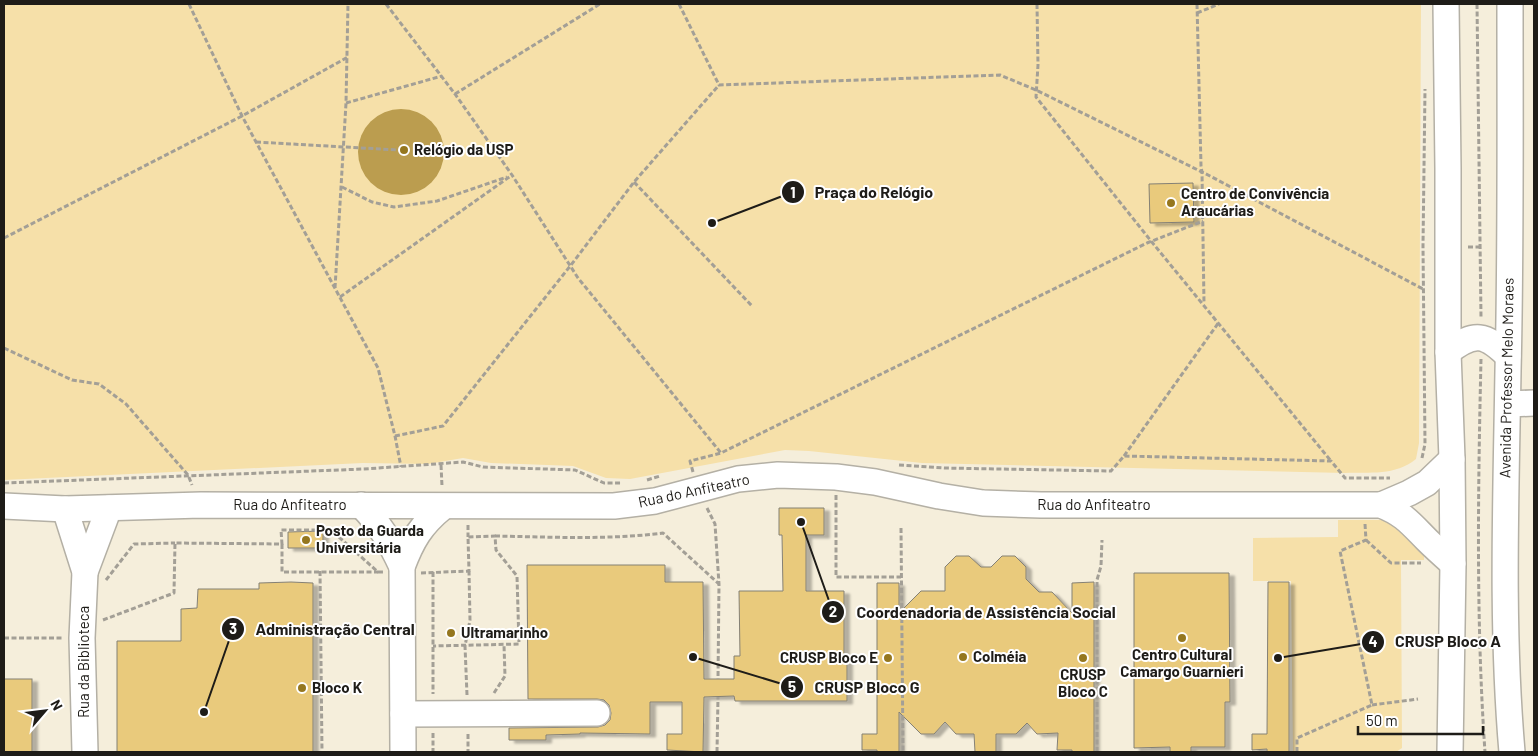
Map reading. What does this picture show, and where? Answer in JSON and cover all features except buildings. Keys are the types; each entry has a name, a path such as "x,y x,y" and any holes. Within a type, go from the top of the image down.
{"street":[{"path":"1446,4 1448,352 1453,564 1450,752"},
{"name":"Avenida Professor Melo Moraes","path":"1510,4 1508,404 1504,545 1507,695 1512,752"},
{"path":"1448,352 1459,343 1481,337 1490,340 1508,356"},
{"path":"1508,404 1534,403"},
{"name":"Rua do Anfiteatro","path":"1373,512 1410,494 1427,483 1452,459"},
{"name":"Rua do Anfiteatro","path":"4,506 65,509 202,505 614,506 655,501 694,474 738,479 778,475 836,477 875,482 939,496 983,503 1373,512 1393,510 1408,520 1453,564"},
{"path":"361,506 378,523 391,543 403,714 403,752"},
{"path":"394,571 418,532 442,507"},
{"name":"Rua da Biblioteca","path":"85,752 94,578 109,508"},
{"name":"Rua da Biblioteca","path":"65,509 94,578"},
{"path":"403,714 598,713"}],"path":[{"path":"189,4 242,116 378,368 401,467"},
{"path":"335,289 346,103 348,4"},
{"path":"386,4 442,76 512,175 578,278 721,453"},
{"path":"455,94 600,4"},
{"path":"679,4 719,85"},
{"path":"1037,4 1038,65 1036,97 1345,478 1397,478"},
{"path":"1197,4 1204,304"},
{"path":"1198,13 1219,4"},
{"path":"4,238 242,116 348,57"},
{"path":"395,436 443,426 571,266 634,182 719,85 1000,75 1036,90 1202,172 1423,289"},
{"path":"346,103 442,76"},
{"path":"1422,463 1425,444 1423,289 1425,81"},
{"path":"256,142 398,150"},
{"path":"341,187 372,202 394,207 437,201 512,175"},
{"path":"340,297 512,175"},
{"path":"634,182 752,306"},
{"path":"718,679 719,584 715,524 690,461 721,453 1151,241 1203,221"},
{"path":"894,464 944,468 1111,471 1124,456 1219,322"},
{"path":"4,348 72,380 99,384 126,404 188,475 202,505"},
{"path":"1124,456 1331,461"},
{"path":"4,483 401,467 463,462 482,467 574,470 604,483 629,483"},
{"path":"638,481 665,475"},
{"path":"836,477 836,577 902,577"},
{"path":"1366,540 1373,512"},
{"path":"901,528 903,752"},
{"path":"281,530 331,530 394,571 282,572 281,530"},
{"path":"468,752 465,646 470,620 468,537 580,537 663,533 719,584"},
{"path":"433,646 519,644 517,576 496,550 496,536"},
{"path":"1097,752 1097,580 1101,566 1102,540"},
{"path":"1366,540 1391,563 1427,563"},
{"path":"1366,540 1340,551 1372,704"},
{"path":"4,638 92,632 103,619 174,593 175,543"},
{"path":"94,578 134,544 282,544"},
{"path":"320,571 322,752"},
{"path":"433,752 433,572 469,571"},
{"path":"103,610 103,619"},
{"path":"495,714 494,692 505,676 504,645"},
{"path":"1481,695 1485,752"},
{"path":"717,752 718,697"},
{"path":"1297,752 1297,738 1372,704 1418,699"}],"shaded area":[{"path":"4,4 1534,4 1534,752 4,752"},
{"path":"4,4 1421,4 1419,443 1416,459 1391,471 1345,473 922,463 785,450 630,479 606,478 573,466 491,463 463,458 428,464 363,463 4,480"},
{"path":"401,109 417,113 431,122 440,136 444,152 440,168 431,182 417,191 401,195 385,191 371,182 362,168 358,152 362,136 371,122 385,113"},
{"path":"1338,520 1387,520 1397,525 1424,551 1424,560 1401,560 1402,748 1396,752 1293,752 1291,581 1253,581 1253,538 1338,537"}],"place":[{"name":"Relógio da USP","path":"404,150"},
{"name":"Centro de Convivência Araucárias","path":"1171,203"},
{"name":"Praça do Relógio","path":"712,223"},
{"name":"Coordenadoria de Assistência Social","path":"801,522"},
{"name":"Posto da Guarda Universitária","path":"306,540"},
{"name":"Ultramarinho","path":"451,633"},
{"name":"Centro Cultural Camargo Guarnieri","path":"1182,638"},
{"name":"CRUSP Bloco G","path":"693,657"},
{"name":"Colméia","path":"963,657"},
{"name":"CRUSP Bloco E","path":"888,658"},
{"name":"CRUSP Bloco C","path":"1083,658"},
{"name":"CRUSP Bloco A","path":"1278,658"},
{"name":"Bloco K","path":"302,688"},
{"name":"Administração Central","path":"204,712"}]}
